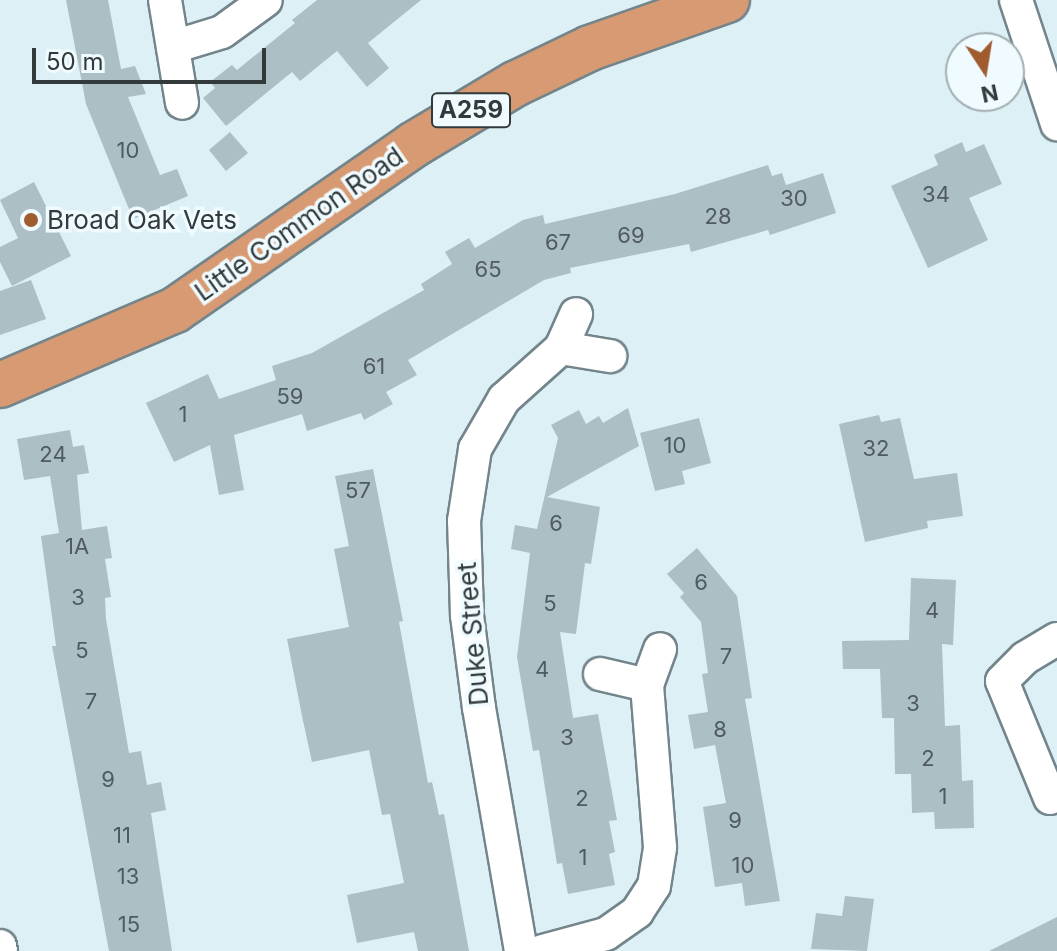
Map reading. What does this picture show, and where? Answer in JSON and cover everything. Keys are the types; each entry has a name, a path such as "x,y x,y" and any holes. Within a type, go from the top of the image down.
{"highway":[{"name":"Little Common Road","path":"0,385 175,310 413,145 515,84 590,48 727,0"}],"street":[{"path":"165,0 182,103"},
{"path":"173,47 222,32 266,0"},
{"path":"1016,0 1057,124"},
{"name":"Duke Street","path":"521,951 479,708 467,615 464,521 475,449 504,399 561,348 576,314"},
{"path":"561,348 610,356"},
{"path":"1050,798 1002,681 1025,658 1057,639"},
{"path":"543,951 606,934 637,912 654,886 660,847 647,685 660,649"},
{"path":"600,674 647,685"}],"building":[{"path":"66,0 108,0 121,69 135,66 146,94 128,97 160,175 177,169 188,196 133,219 86,104"},
{"path":"317,0 421,0 368,43 389,68 367,87 337,51 300,81 292,72 226,126 203,98 215,88 210,82 232,65 237,70 295,23 292,20"},
{"path":"230,132 248,153 226,171 209,150"},
{"path":"962,142 966,152 984,144 1002,184 969,198 988,240 928,268 891,186 938,165 934,155"},
{"path":"768,165 772,176 782,173 786,185 823,173 836,213 770,235 768,230 691,252 689,244 570,268 571,273 544,280 408,360 417,375 386,392 393,404 364,420 361,413 307,431 302,414 234,435 244,490 219,495 210,445 174,462 146,403 208,374 219,399 276,380 272,366 312,353 424,290 421,284 452,264 445,252 469,238 475,248 523,220 543,215 545,224 675,194"},
{"name":"Broad Oak Vets","path":"34,182 71,256 12,286 0,262 0,247 18,238 0,200"},
{"path":"31,280 46,319 0,335 0,291"},
{"path":"628,408 639,446 547,497 600,507 591,564 585,563 576,634 560,632 573,718 598,714 617,820 609,821 615,852 609,854 615,885 568,894 562,863 557,864 539,750 533,751 517,657 530,553 511,549 515,525 537,529 558,438 551,425 579,410 586,424 599,416 603,423"},
{"path":"879,415 881,422 900,418 914,479 957,473 963,516 927,521 928,528 865,542 839,424"},
{"path":"699,418 711,463 682,471 685,484 655,491 640,433"},
{"path":"70,430 73,447 84,445 89,473 77,475 82,530 107,526 112,558 105,559 111,597 105,598 106,619 129,753 141,751 147,785 161,782 166,810 151,813 172,951 109,951 52,646 56,646 41,536 59,533 50,476 24,480 17,439"},
{"path":"373,469 403,621 399,622 428,783 432,782 439,815 444,814 469,951 418,951 414,932 357,943 347,895 404,883 390,814 382,815 369,750 312,762 302,716 287,639 349,627 334,549 349,546 335,476"},
{"path":"697,548 737,596 752,698 745,699 780,901 745,906 742,883 715,887 703,807 726,803 715,745 694,749 688,715 708,712 702,674 708,673 701,622 680,597 684,593 667,574"},
{"path":"911,578 956,580 953,645 942,644 945,726 960,725 962,781 973,780 974,828 935,829 934,812 912,813 911,774 895,774 894,718 882,718 880,669 843,669 842,641 909,640"},
{"path":"845,896 874,899 867,951 811,949 816,913 842,916"},
{"path":"1057,917 1057,951 989,951"}],"place":[{"name":"Broad Oak Vets","path":"31,220"}]}
